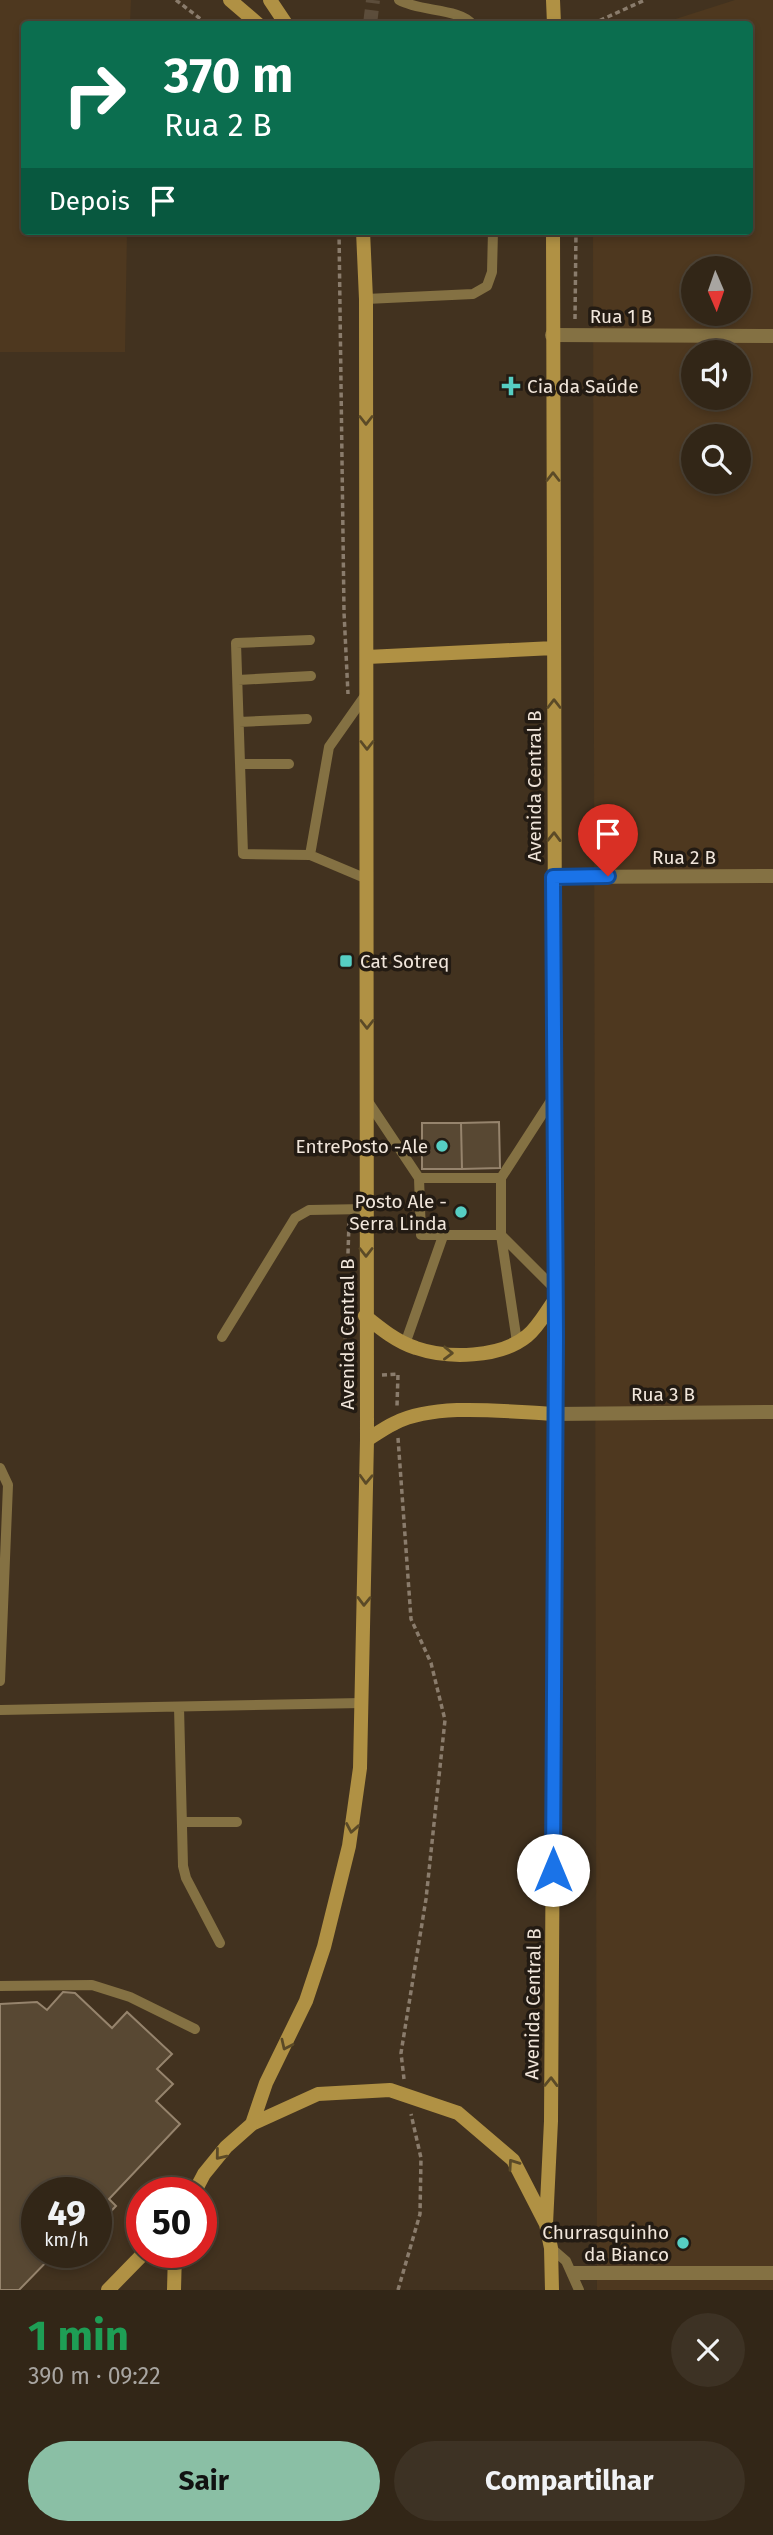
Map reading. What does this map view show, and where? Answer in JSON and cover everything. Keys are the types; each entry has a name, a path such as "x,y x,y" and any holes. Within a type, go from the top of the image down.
{"main road":[{"path":"230,0 254,21"},
{"path":"270,0 284,21"},
{"path":"553,0 554,21"},
{"name":"Avenida Central B","path":"252,2124 266,2083 306,2001 334,1911 357,1794 362,1703 367,1440 366,299 363,235"},
{"name":"Avenida Central B","path":"552,2290 551,2248 546,2224 551,2107 554,1413 553,235"},
{"path":"367,657 554,648"},
{"path":"365,1316 405,1343 441,1354 483,1352 517,1342 529,1335 554,1295"},
{"path":"367,1440 397,1422 426,1413 452,1410 554,1413"},
{"name":"Avenida Central B","path":"202,2177 226,2147 252,2124 318,2094 390,2090 458,2113 513,2160 546,2224"},
{"path":"108,2290 129,2268"},
{"path":"174,2290 175,2268"}],"street":[{"name":"Rua 1 B","path":"552,335 773,336"},
{"name":"Rua 2 B","path":"553,877 773,876"},
{"name":"Rua 3 B","path":"554,1413 773,1412"},
{"path":"574,2273 773,2273"}],"lane":[{"path":"400,0 423,10 456,14 467,21"},
{"path":"366,299 473,295 487,286 492,272 493,235"},
{"path":"310,640 236,643 243,854 310,855 367,879"},
{"path":"238,680 310,676"},
{"path":"310,855 329,747 367,693"},
{"path":"239,722 307,719"},
{"path":"240,764 289,764"},
{"path":"517,1342 501,1235 501,1178 554,1096"},
{"path":"367,1100 419,1178 421,1235 501,1235 554,1295"},
{"path":"419,1178 501,1178"},
{"path":"222,1336 295,1218 309,1210 366,1209"},
{"path":"405,1343 443,1236"},
{"path":"0,1468 8,1485 0,1681"},
{"path":"0,1710 362,1703"},
{"path":"179,1707 181,1822 186,1878 220,1943"},
{"path":"181,1822 237,1822"},
{"path":"0,1986 92,1984 130,1997 195,2029"},
{"path":"551,2248 566,2260 574,2273 579,2290"}],"path":[{"path":"176,0 203,21"},
{"path":"599,21 645,0"},
{"path":"575,335 576,235"}],"shaded area":[{"path":"0,0 131,0 130,21 21,21 21,235 127,235 125,352 0,352"},
{"path":"735,0 773,0 773,2290 597,2290 593,235 753,235 753,21 669,21"}],"building":[{"path":"499,1122 500,1168 462,1169 461,1123"},
{"path":"422,1123 461,1123 462,1169 422,1169"},
{"path":"63,1992 75,1993 112,2028 127,2012 172,2054 157,2069 173,2084 156,2101 180,2124 130,2177 126,2177 126,2181 112,2196 112,2177 21,2177 21,2268 40,2268 19,2290 0,2290 0,2004 37,2002 47,2010"}],"tunnel":[{"path":"370,21 373,0"}],"place":[{"name":"Cia da Saúde","path":"511,386"},
{"name":"Cat Sotreq","path":"346,961"},
{"name":"EntrePosto -Ale","path":"442,1146"},
{"name":"Posto Ale - Serra Linda","path":"461,1212"},
{"name":"Churrasquinho da Bianco","path":"683,2243"}],"route":[{"path":"553,1870 556,1336 553,877 608,876"}]}
